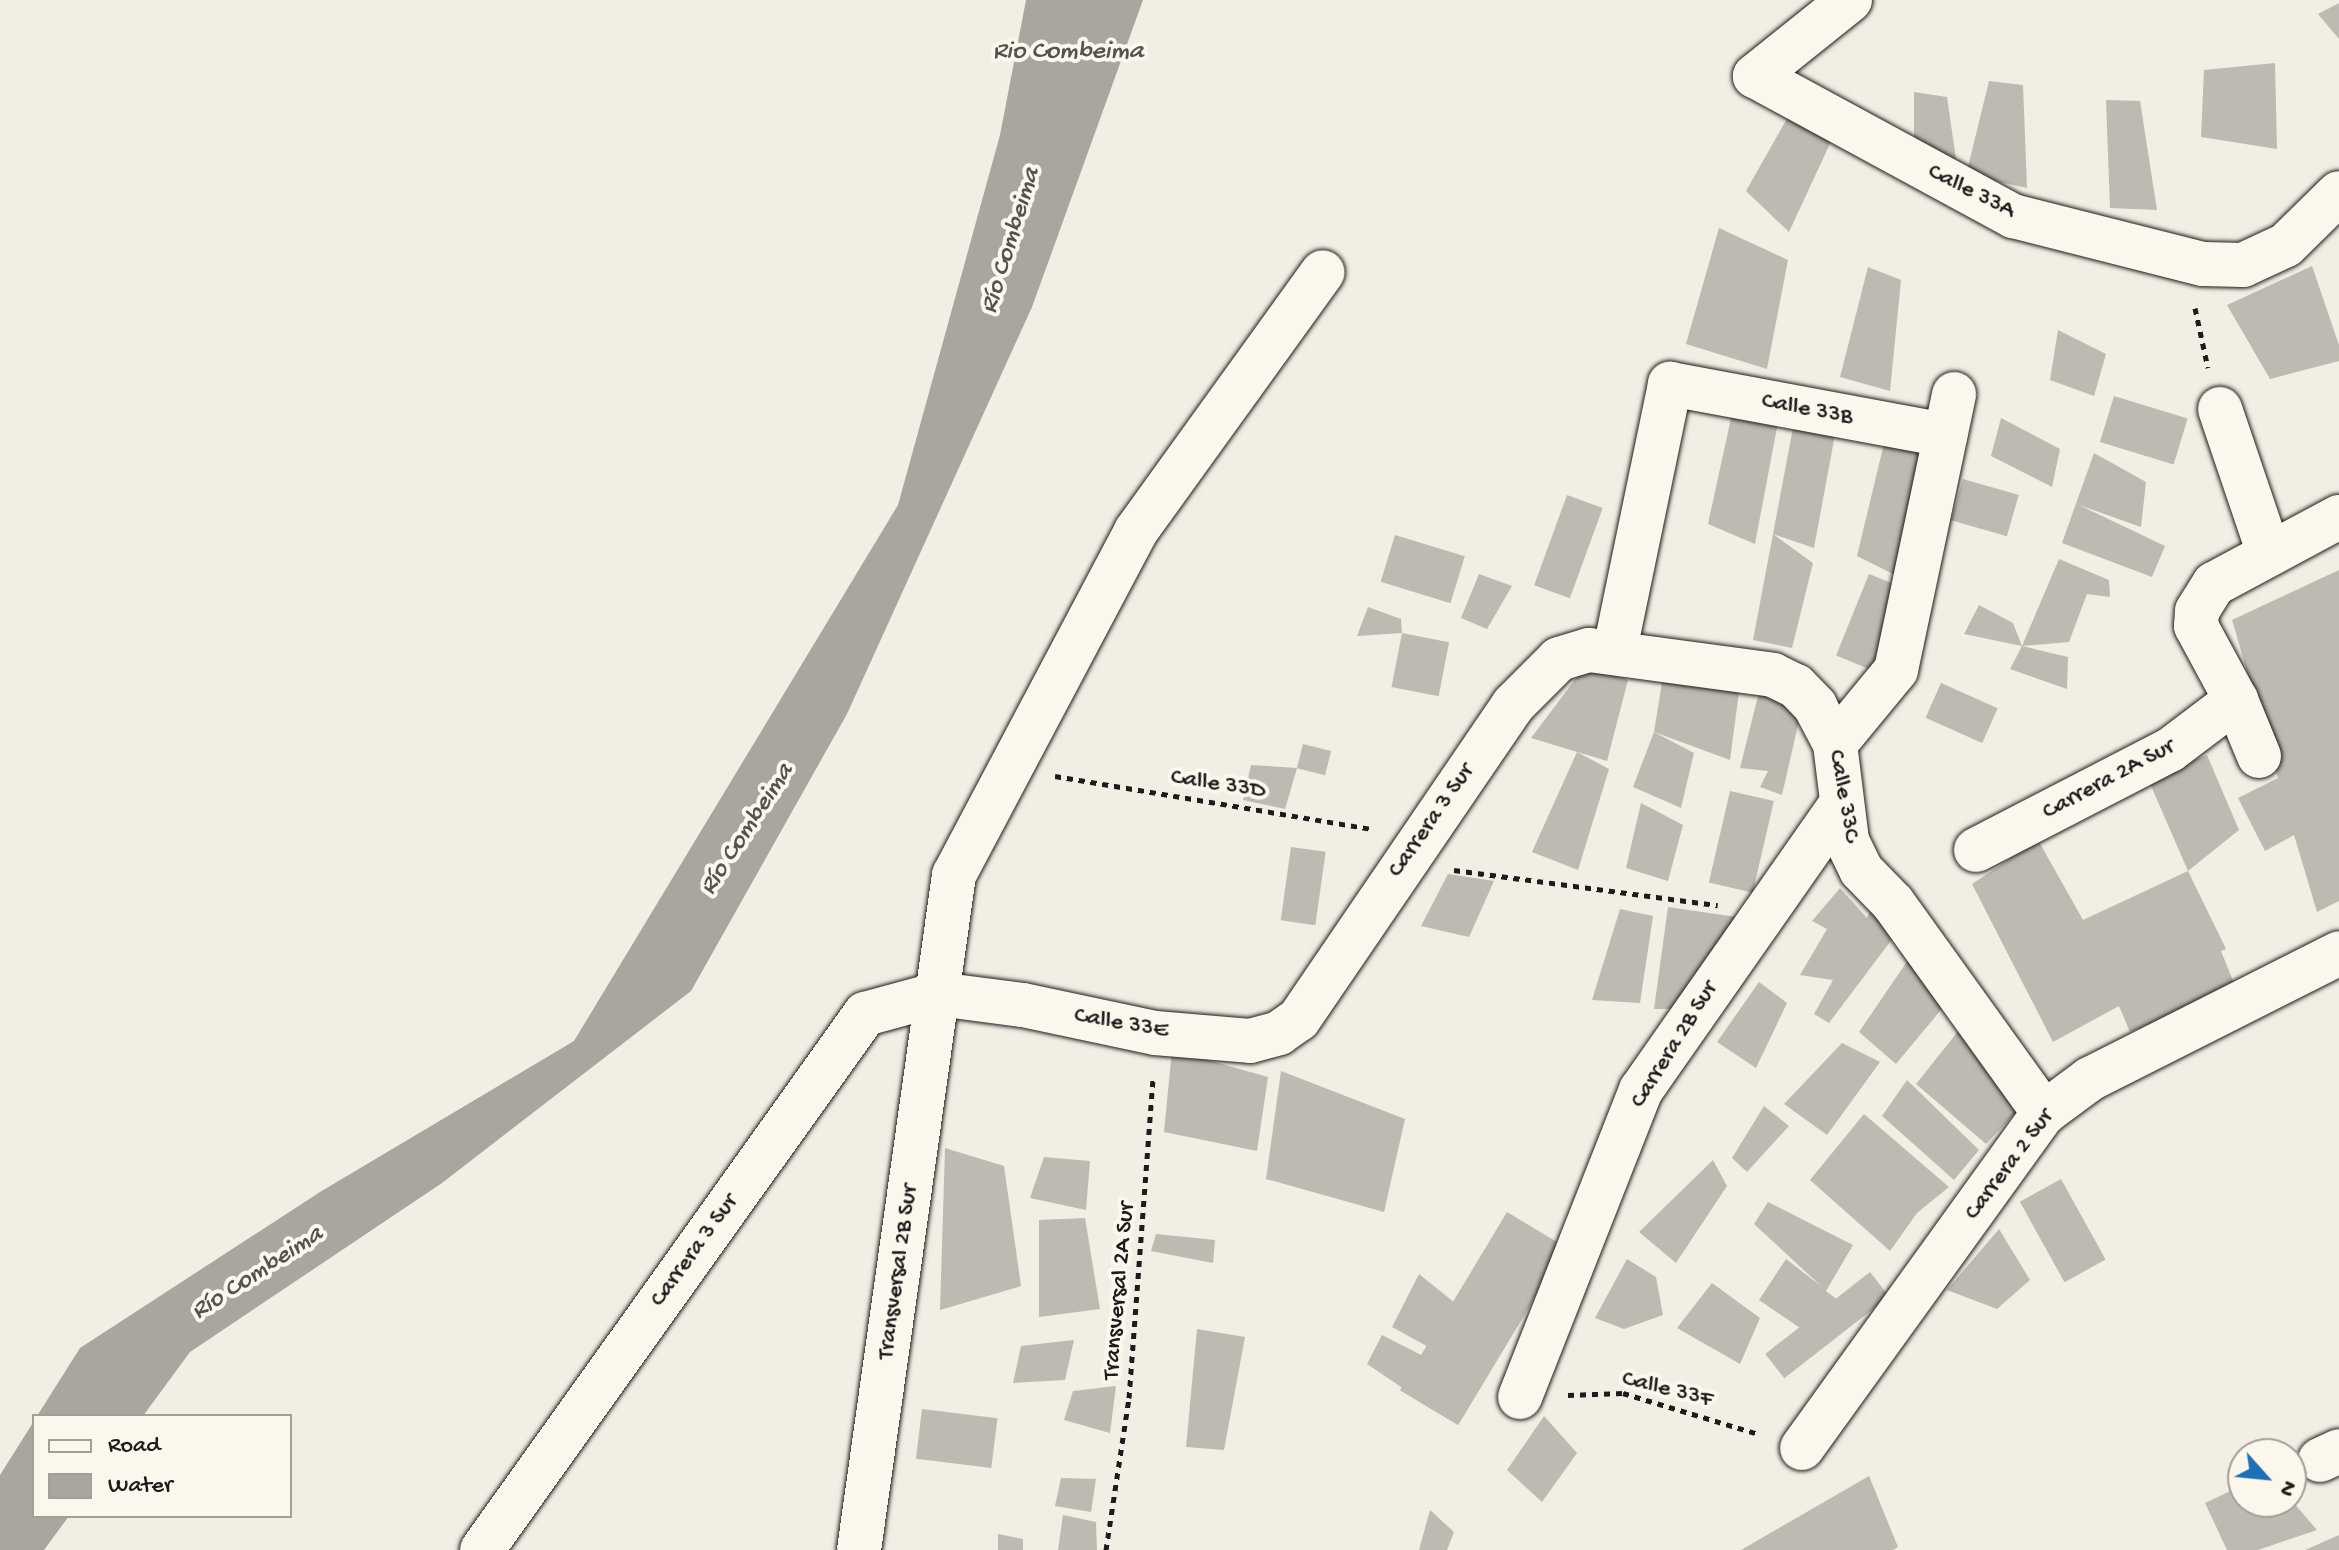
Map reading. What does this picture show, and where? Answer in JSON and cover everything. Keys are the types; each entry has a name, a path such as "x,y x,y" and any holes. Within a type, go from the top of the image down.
{"street":[{"name":"Calle 33A","path":"1850,0 1755,76 2013,216 2223,264"},
{"path":"2223,264 2286,245 2339,193"},
{"path":"1011,769 1136,531 1323,272"},
{"name":"Calle 33B","path":"1602,650 1670,384 1949,414 1896,670 1835,744"},
{"path":"2220,409 2269,554"},
{"path":"2259,756 2236,700 2196,626 2203,596 2269,554 2339,517"},
{"name":"Calle 33C","path":"1602,650 1773,675 1796,686 1815,706 1835,744 1840,806 1847,841 1861,870 1893,903 2044,1113"},
{"name":"Carrera 3 Sur","path":"1299,1019 1411,850 1537,676 1559,659 1602,650"},
{"name":"Carrera 2A Sur","path":"1976,850 2170,750 2236,700"},
{"name":"Transversal 2B Sur","path":"859,1550 954,875 1011,769"},
{"name":"Carrera 2B Sur","path":"1520,1397 1641,1090 1763,910 1840,806"},
{"name":"Carrera 2 Sur","path":"1802,1448 2044,1113 2090,1079 2339,953"},
{"name":"Carrera 3 Sur","path":"482,1550 865,1014 938,994"},
{"name":"Calle 33E","path":"938,994 1023,1005 1155,1033 1250,1041 1279,1033 1299,1019"}],"path":[{"path":"2220,409 2193,318 2223,264"},
{"name":"Calle 33D","path":"1011,769 1411,850 1763,910"},
{"name":"Transversal 2A Sur","path":"1106,1550 1129,1398 1155,1033"},
{"name":"Calle 33F","path":"1520,1397 1623,1393 1802,1448"}],"water":[{"name":"Rio Combeima","path":"1026,0 1143,0 1032,307 847,714 691,991 442,1183 190,1352 144,1414 38,1414 80,1348 320,1192 574,1041 898,505 1000,135"},
{"path":"32,1424 32,1518 68,1518 44,1550 0,1550 0,1475"}],"building":[{"path":"2339,3 2339,39 2318,14"},
{"path":"2275,63 2277,149 2201,137 2204,70"},
{"path":"1989,81 2023,85 2027,188 1966,175"},
{"path":"1914,92 1947,97 1956,159 1914,151"},
{"path":"2106,100 2140,101 2157,210 2110,208"},
{"path":"1797,101 1834,135 1789,232 1746,191"},
{"path":"1719,228 1788,260 1767,369 1686,344"},
{"path":"2312,266 2339,345 2339,361 2270,379 2227,305"},
{"path":"1868,267 1901,280 1890,391 1840,377"},
{"path":"2058,330 2106,354 2094,396 2050,380"},
{"path":"2114,396 2188,419 2174,464 2100,442"},
{"path":"1733,409 1778,422 1755,544 1708,524"},
{"path":"1795,417 1836,429 1814,548 1773,534 1813,563 1792,648 1753,640"},
{"path":"2001,418 2060,449 2052,487 1991,456"},
{"path":"1887,431 1920,455 1897,576 1857,556"},
{"path":"2094,453 2146,482 2141,527 2079,505 2165,546 2152,577 2062,543"},
{"path":"1963,479 2019,495 2007,536 1951,520"},
{"path":"1567,495 1603,508 1570,598 1534,585"},
{"path":"1395,535 1465,556 1450,603 1381,582"},
{"path":"2059,559 2109,580 2110,597 2087,594 2069,642 2022,646"},
{"path":"2339,570 2339,901 2317,912 2294,835 2265,851 2238,798 2278,778 2232,620"},
{"path":"1479,574 1512,586 1487,629 1461,618"},
{"path":"1869,574 1907,589 1874,671 1836,656"},
{"path":"1979,605 2013,623 2022,646 1964,634"},
{"path":"1368,607 1401,619 1402,633 1357,636"},
{"path":"1402,633 1449,642 1439,696 1392,687"},
{"path":"2022,646 2068,657 2067,689 2010,669"},
{"path":"1586,665 1628,680 1607,761 1531,738"},
{"path":"1663,676 1739,692 1730,760 1654,732"},
{"path":"1941,683 1998,708 1982,743 1926,718"},
{"path":"1759,692 1803,703 1782,795 1760,787 1768,771 1740,768"},
{"path":"1654,732 1694,753 1681,808 1633,787"},
{"path":"1303,744 1331,751 1325,775 1297,768"},
{"path":"1577,752 1609,769 1578,870 1532,852"},
{"path":"2207,755 2239,830 2188,871 2148,779"},
{"path":"1251,765 1297,768 1285,809 1243,800"},
{"path":"1730,791 1774,801 1753,893 1709,883"},
{"path":"1641,803 1683,825 1668,881 1626,868"},
{"path":"2038,840 2083,920 2188,871 2226,949 2221,951 2236,988 2130,1032 2119,1006 2053,1042 1972,884"},
{"path":"1291,847 1326,852 1315,925 1281,920"},
{"path":"1448,874 1494,881 1469,937 1421,926"},
{"path":"1840,888 1867,918 1872,907 1893,938 1829,1023 1814,1014 1833,980 1800,975 1827,929 1812,921"},
{"path":"1668,907 1737,917 1682,1009 1654,1009"},
{"path":"1620,909 1653,916 1640,1003 1592,1000"},
{"path":"1908,960 1950,999 1896,1064 1859,1032"},
{"path":"1759,982 1787,1003 1756,1068 1717,1042"},
{"path":"1971,1015 2023,1105 1986,1144 1916,1084"},
{"path":"1842,1043 1880,1062 1827,1135 1784,1104"},
{"path":"1172,1050 1268,1077 1257,1151 1164,1132"},
{"path":"1281,1071 1405,1119 1384,1212 1266,1179"},
{"path":"1907,1080 1979,1150 1954,1180 1882,1116"},
{"path":"1764,1106 1789,1126 1747,1172 1732,1158"},
{"path":"1864,1114 1949,1187 1917,1213 1890,1251 1810,1180"},
{"path":"945,1148 1004,1166 1021,1286 940,1310"},
{"path":"1044,1157 1090,1161 1086,1210 1030,1198"},
{"path":"1713,1160 1727,1186 1676,1263 1639,1232"},
{"path":"2061,1179 2106,1259 2064,1282 2020,1202"},
{"path":"1768,1202 1853,1245 1826,1291 1838,1300 1812,1336 1759,1300 1786,1259 1821,1286 1754,1224"},
{"path":"1507,1212 1565,1247 1458,1425 1400,1390"},
{"path":"1085,1218 1100,1309 1039,1317 1039,1220"},
{"path":"1999,1229 2030,1280 1997,1309 1947,1290"},
{"path":"1156,1234 1215,1240 1213,1263 1151,1251"},
{"path":"1627,1259 1656,1277 1663,1315 1624,1329 1595,1318"},
{"path":"1870,1272 1889,1296 1784,1378 1765,1354"},
{"path":"1419,1274 1455,1303 1432,1349 1392,1327"},
{"path":"1712,1283 1760,1318 1740,1364 1677,1328"},
{"path":"1197,1329 1245,1337 1224,1450 1186,1447"},
{"path":"1382,1335 1427,1358 1410,1393 1367,1364"},
{"path":"1074,1340 1065,1380 1013,1383 1021,1346"},
{"path":"1116,1386 1110,1433 1064,1420 1073,1391"},
{"path":"922,1409 997,1418 991,1468 916,1459"},
{"path":"1544,1416 1577,1453 1542,1502 1507,1470"},
{"path":"1869,1476 1898,1547 1893,1550 1741,1550"},
{"path":"1061,1478 1096,1479 1091,1512 1055,1506"},
{"path":"2227,1493 2227,1518 2307,1518 2317,1530 2258,1550 2227,1550 2205,1503"},
{"path":"1430,1510 1454,1532 1447,1550 1419,1550"},
{"path":"1063,1515 1096,1522 1097,1550 1058,1550"},
{"path":"998,1534 1023,1539 1023,1550 998,1550"},
{"path":"2339,1535 2339,1550 2305,1550"}],"water label":[{"name":"Río Combeima","path":"1012,241"},
{"name":"Río Combeima","path":"748,830"},
{"name":"Río Combeima","path":"258,1274"}]}
